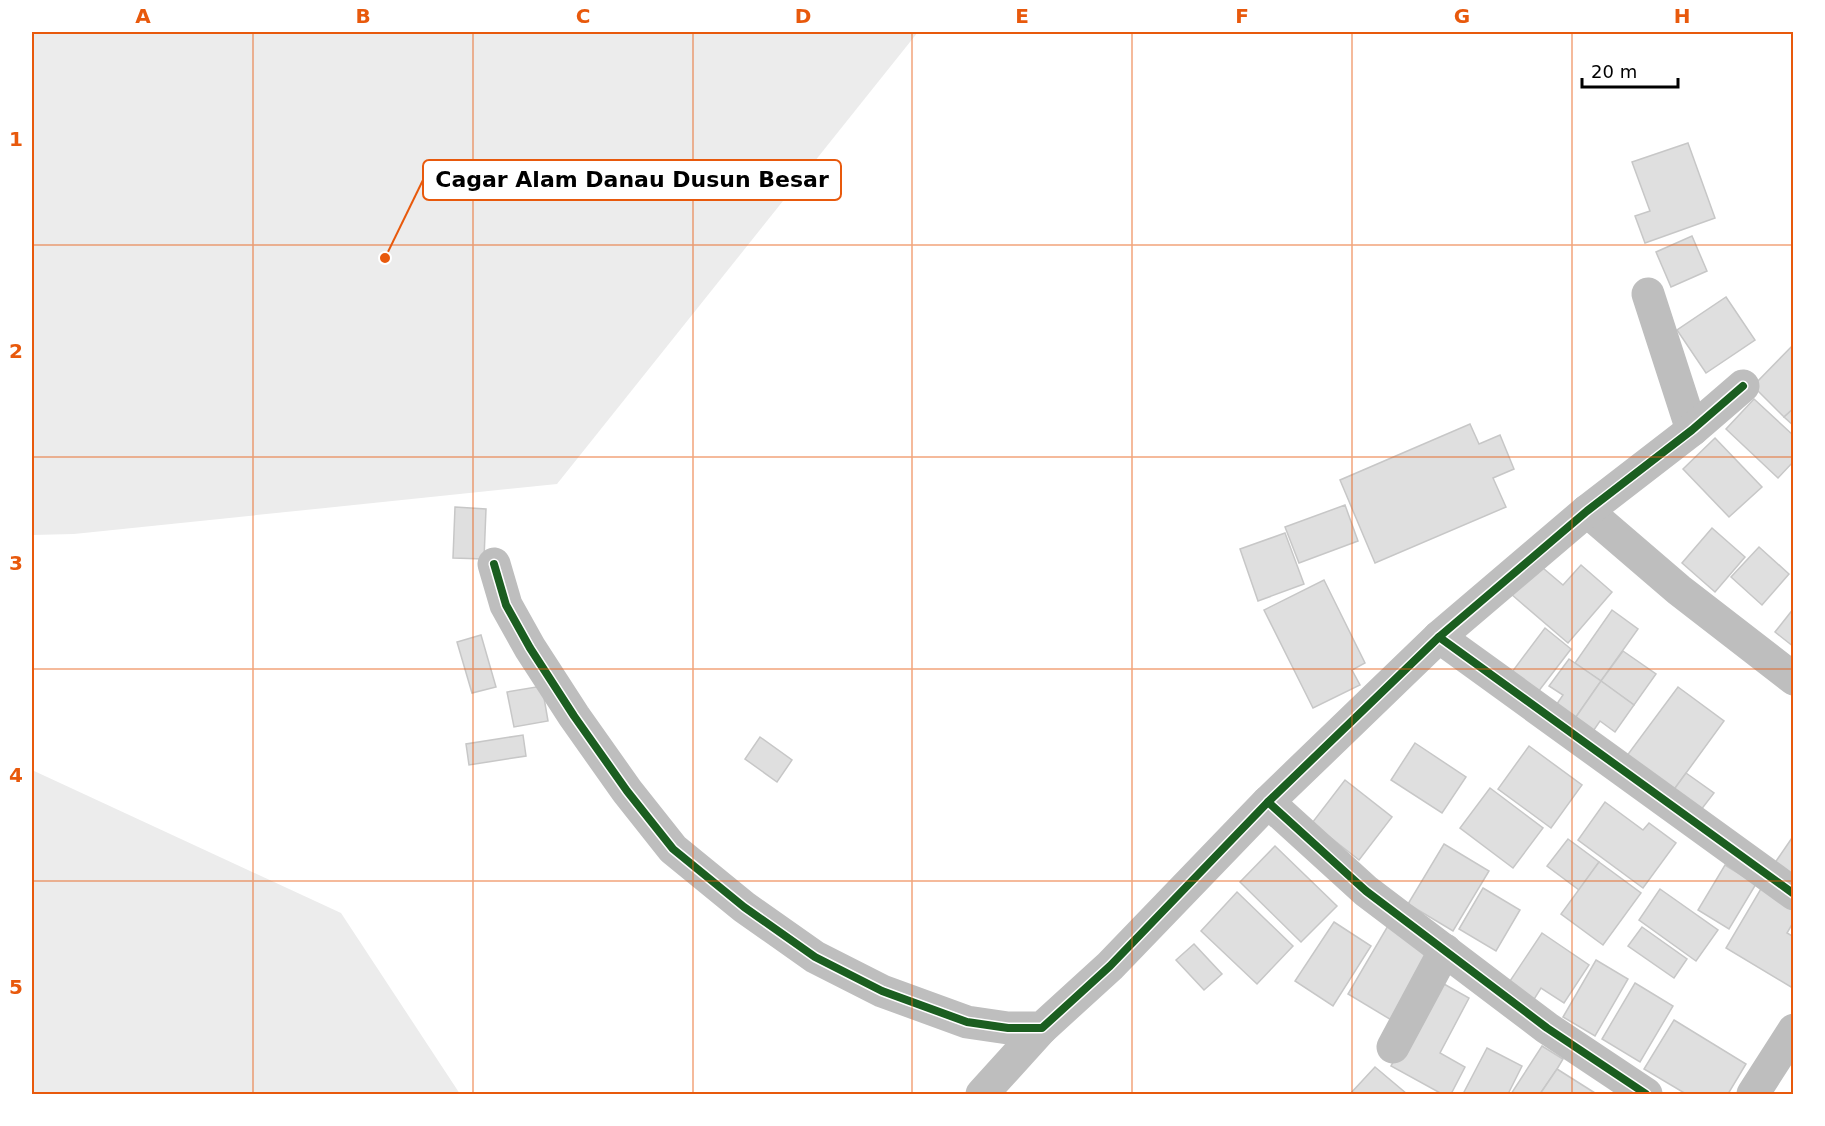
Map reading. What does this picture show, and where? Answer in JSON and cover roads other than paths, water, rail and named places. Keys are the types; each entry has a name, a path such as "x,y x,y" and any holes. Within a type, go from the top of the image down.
{"street":[{"path":"1648,294 1692,430"},
{"path":"982,1095 1042,1028 1110,966 1268,802 1439,637 1587,511 1692,430 1743,386"},
{"path":"1587,511 1679,590 1794,679"},
{"path":"494,564 506,605 530,648 627,791 673,849 744,907 815,957 882,991 967,1022 1008,1028 1042,1028"},
{"path":"1439,637 1794,894"},
{"path":"1268,802 1366,891 1547,1028 1646,1095"},
{"path":"1393,1047 1445,950"},
{"path":"1753,1095 1794,1030"}],"place":[{"name":"Cagar Alam Danau Dusun Besar","path":"385,258"}]}
